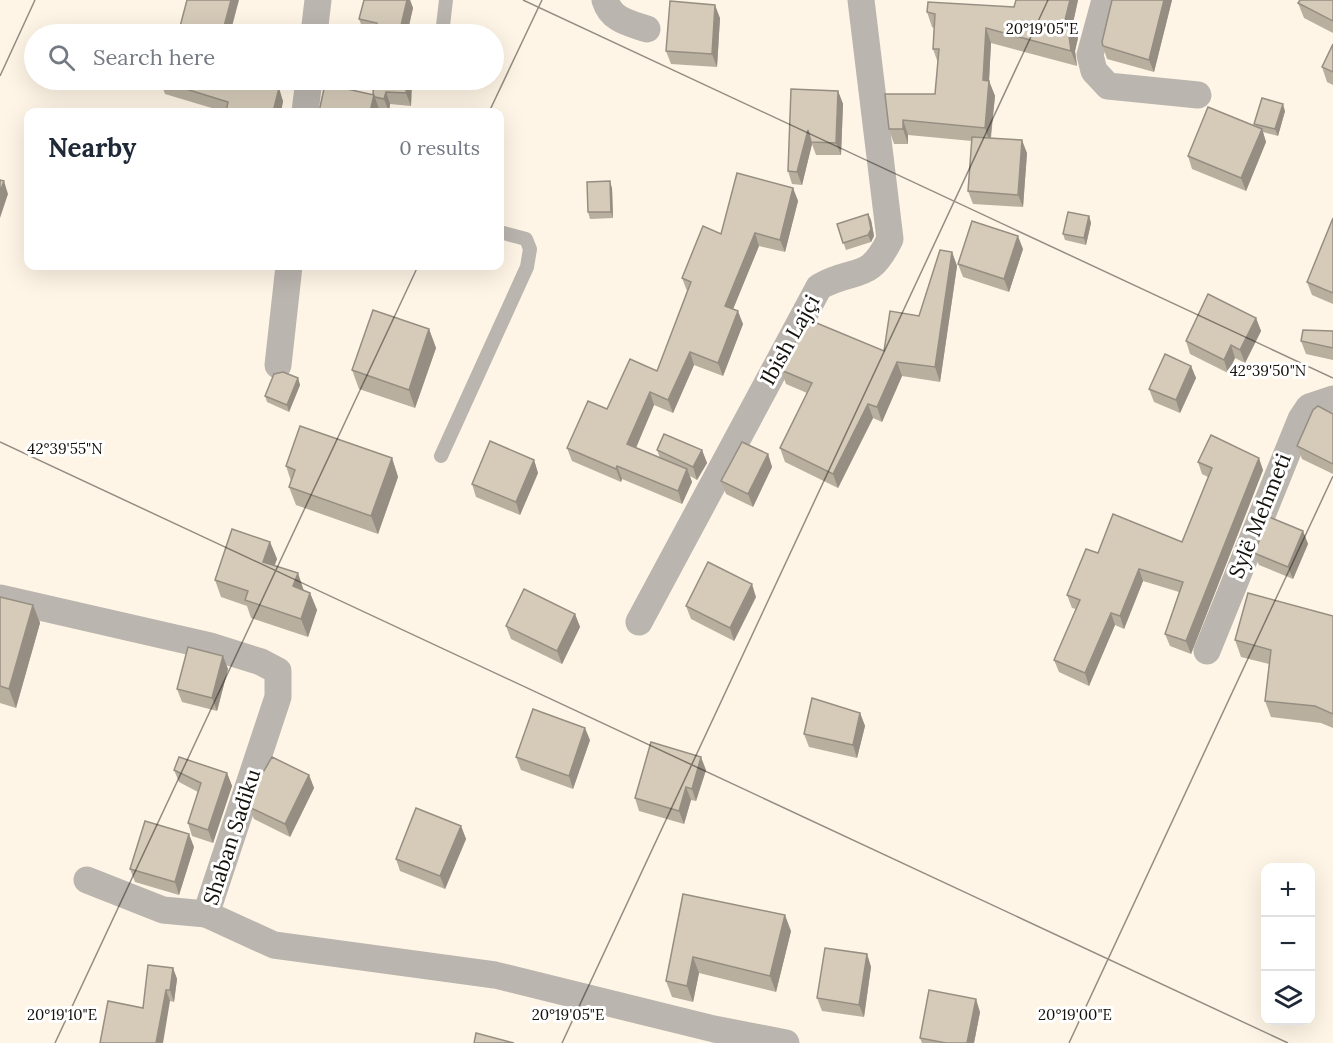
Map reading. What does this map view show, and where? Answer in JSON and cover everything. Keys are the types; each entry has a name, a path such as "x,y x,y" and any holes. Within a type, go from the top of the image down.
{"street":[{"path":"315,24 318,0"},
{"path":"606,0 608,9 618,19 647,29"},
{"name":"Ibish Lajçi","path":"639,622 819,287 832,280 867,271 879,260 890,238 861,0"},
{"path":"1105,0 1090,54 1094,71 1108,86 1198,95"},
{"path":"306,108 308,90"},
{"path":"278,365 289,270"},
{"name":"Sylë Mehmeti","path":"1207,651 1301,419 1309,407 1333,399"},
{"name":"Shaban Sadiku","path":"0,598 210,646 261,662 278,671 278,697 206,914 274,945 495,975 714,1029 786,1043"},
{"path":"87,880 163,910 206,914"}],"lane":[{"path":"443,24 446,0"},
{"path":"441,456 528,267 530,249 526,239 504,233"}],"building":[{"path":"187,0 231,0 225,24 181,24"},
{"path":"364,0 407,0 401,24 377,24 359,19"},
{"path":"1016,0 1070,0 1065,20 1073,23 1069,36 1071,51 986,28 983,80 989,81 985,128 903,120 903,129 889,129 885,94 935,94 939,49 933,49 935,14 927,12 928,2 1014,7"},
{"path":"1112,0 1164,0 1149,60 1103,46"},
{"path":"1300,0 1333,0 1333,21 1298,3"},
{"path":"670,1 715,5 712,54 666,51"},
{"path":"1333,44 1333,72 1322,67"},
{"path":"791,89 838,91 836,143 811,142 808,130 797,172 788,171"},
{"path":"189,90 278,90 274,108 227,108 228,102"},
{"path":"324,90 352,90 374,95 371,108 320,108"},
{"path":"373,90 406,90 406,93 386,92 384,99 373,95"},
{"path":"1262,98 1283,104 1275,129 1254,124"},
{"path":"1208,107 1262,129 1241,178 1188,156"},
{"path":"972,137 1022,140 1018,195 968,191"},
{"path":"737,173 793,188 780,240 755,233 725,306 738,311 718,363 690,352 668,400 650,392 627,444 687,469 678,491 617,466 616,469 567,448 588,401 607,409 630,359 657,371 691,282 682,278 703,226 721,234"},
{"path":"0,180 4,181 0,192"},
{"path":"610,181 611,212 588,212 587,182"},
{"path":"1068,212 1089,216 1084,238 1063,234"},
{"path":"868,214 871,229 868,235 843,243 837,224"},
{"path":"1333,218 1333,293 1307,282"},
{"path":"972,221 1018,236 1004,279 958,264"},
{"path":"940,250 952,252 935,367 897,362 877,407 868,404 833,474 780,448 812,383 781,370 807,319 884,351 890,311 919,316"},
{"path":"1208,294 1256,318 1240,350 1231,345 1224,360 1186,341"},
{"path":"373,310 429,329 409,390 352,370"},
{"path":"1303,330 1333,331 1333,348 1301,341"},
{"path":"1165,354 1191,366 1176,400 1149,389"},
{"path":"283,372 298,378 287,405 265,396 274,374"},
{"path":"1318,406 1333,414 1333,464 1297,446 1313,410"},
{"path":"300,426 392,458 371,516 289,487 295,470 286,466"},
{"path":"664,434 702,450 693,467 657,450"},
{"path":"1211,435 1259,458 1186,641 1165,634 1183,582 1139,569 1120,616 1111,613 1085,673 1054,660 1080,600 1067,595 1086,549 1098,553 1113,514 1182,542 1212,468 1198,462"},
{"path":"490,441 534,460 516,502 472,484"},
{"path":"742,442 768,454 748,494 721,481"},
{"path":"1269,517 1303,531 1288,567 1254,553"},
{"path":"232,529 270,542 263,562 298,573 293,586 310,593 301,619 245,600 248,591 215,580"},
{"path":"708,562 752,584 730,628 686,606"},
{"path":"524,589 575,614 557,651 506,626"},
{"path":"1248,593 1333,616 1333,714 1315,706 1265,701 1271,650 1235,640"},
{"path":"0,597 33,605 9,689 0,686"},
{"path":"188,647 223,656 212,698 177,689"},
{"path":"812,698 860,713 853,745 804,734"},
{"path":"533,709 585,728 569,776 516,757"},
{"path":"651,742 701,757 692,789 686,787 679,811 635,798"},
{"path":"179,757 227,773 208,830 188,823 201,783 174,770"},
{"path":"272,757 309,775 285,824 249,807 257,783"},
{"path":"416,808 461,826 440,876 396,859"},
{"path":"145,821 189,834 175,882 130,869"},
{"path":"683,894 785,915 770,976 693,957 687,986 666,981"},
{"path":"825,948 867,954 859,1005 817,998"},
{"path":"148,965 173,968 170,990 166,990 156,1043 100,1043 108,1001 143,1008"},
{"path":"929,990 976,999 967,1043 946,1043 920,1038"},
{"path":"476,1033 514,1043 474,1043"}]}
